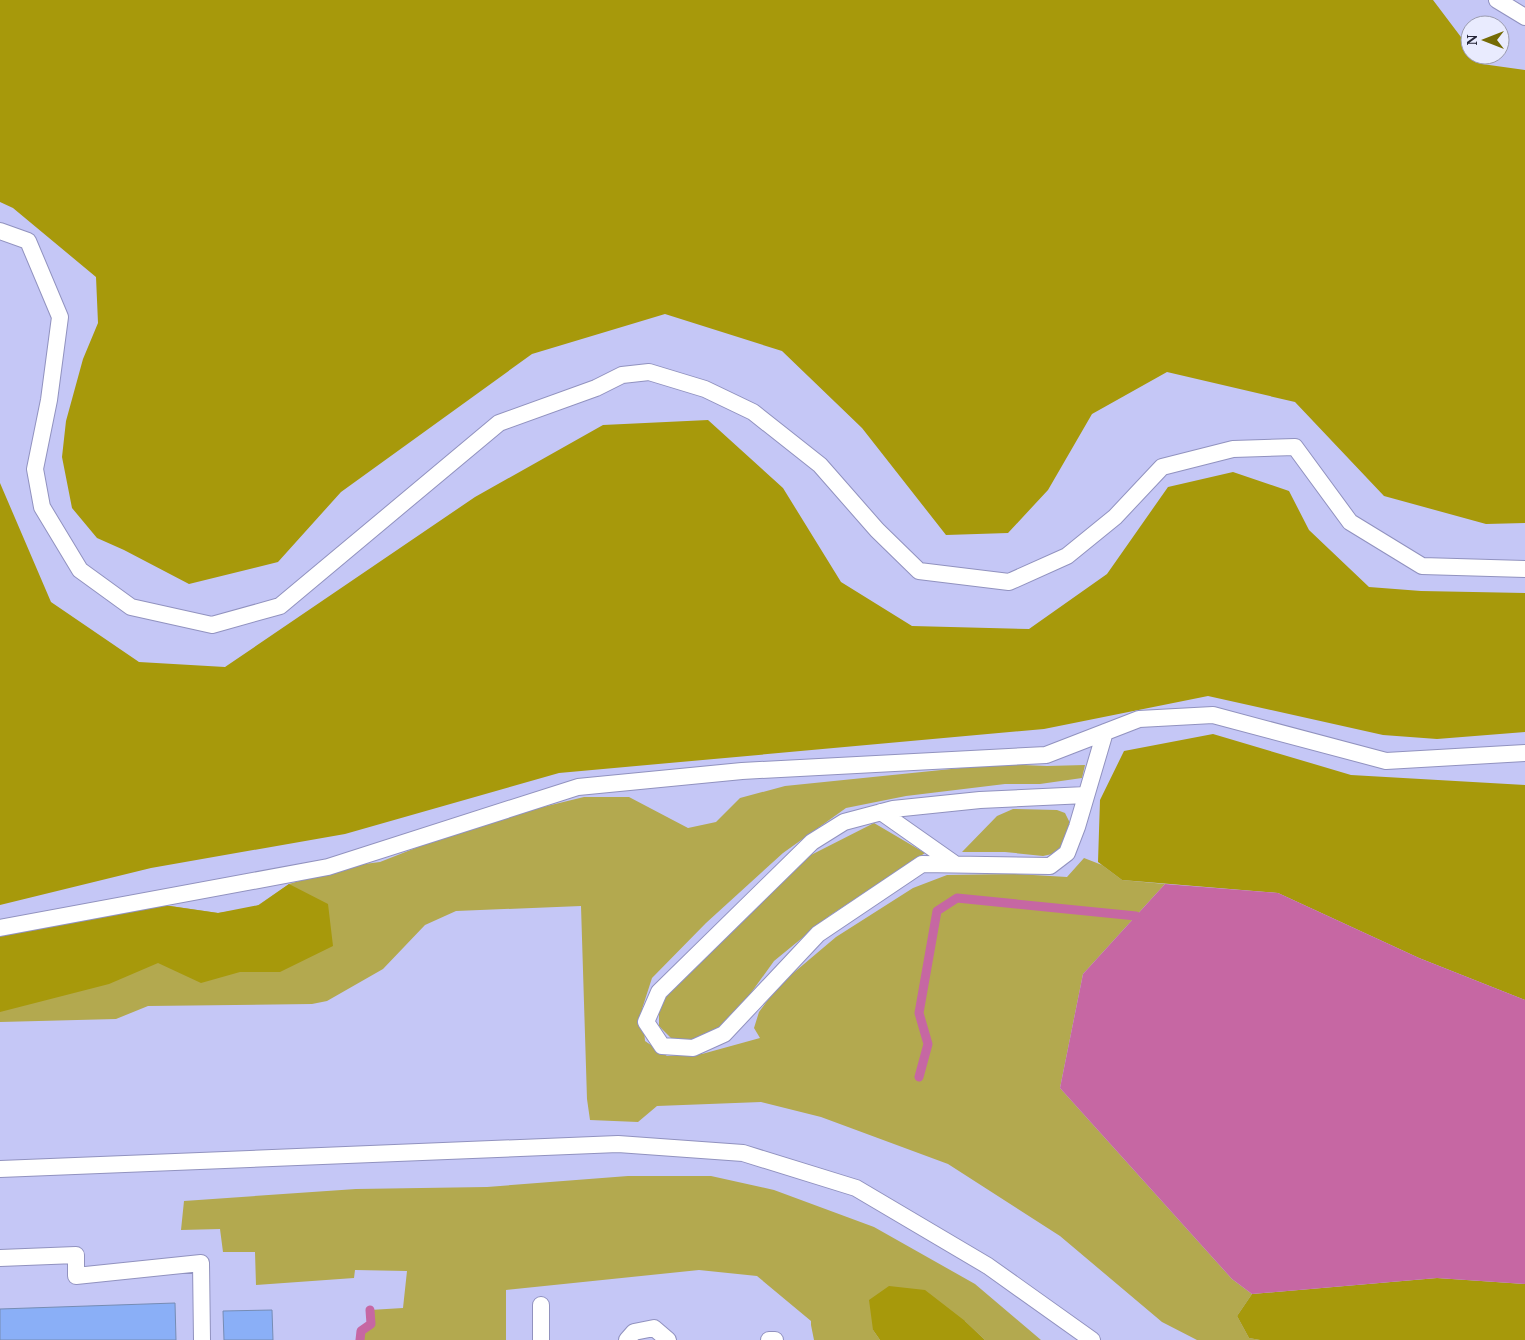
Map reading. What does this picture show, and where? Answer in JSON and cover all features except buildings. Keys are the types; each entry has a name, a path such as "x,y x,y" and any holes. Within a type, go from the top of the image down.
{"lane":[{"path":"1498,0 1525,17"},
{"path":"0,231 28,241 60,316 50,400 35,469 42,507 80,570 131,607 212,625 280,606 499,423 596,388 622,375 649,372 705,389 753,412 820,465 877,530 920,571 1009,582 1067,556 1115,517 1162,467 1233,449 1295,447 1350,522 1422,566 1525,568"},
{"path":"0,928 328,867 578,787 742,771 1046,755 1139,719 1213,715 1386,761 1525,753"},
{"path":"1086,795 980,800 893,809 844,822 812,842 659,992 646,1022 662,1046 693,1048 724,1034 818,934 922,864 1050,866 1067,853 1077,827 1105,732"},
{"path":"881,812 955,864"},
{"path":"0,1169 618,1144 744,1153 856,1188 988,1266 1092,1340"},
{"path":"0,1258 76,1255 76,1276 201,1263 202,1340"},
{"path":"541,1305 541,1340"},
{"path":"627,1340 634,1332 654,1328 668,1340"},
{"path":"769,1340 775,1340"}],"shaded area":[{"path":"0,0 1433,0 1460,36 1460,65 1489,65 1525,70 1525,523 1486,524 1384,496 1295,402 1167,372 1092,414 1048,490 1008,533 946,535 862,428 782,351 665,314 532,354 341,492 278,562 189,584 97,538 72,508 62,457 66,421 83,359 98,323 96,277 13,208 0,202"},
{"path":"708,420 783,488 841,582 912,626 1029,629 1107,574 1168,487 1233,472 1289,491 1309,530 1369,587 1421,591 1525,593 1525,732 1437,739 1383,735 1208,696 1044,729 559,773 345,834 151,868 0,905 0,483 51,602 139,662 225,667 475,497 603,425"},
{"path":"1213,734 1351,775 1525,785 1525,1000 1419,958 1278,893 1122,880 1098,862 1100,800 1124,751"},
{"path":"1000,764 1085,765 1082,778 1040,784 1005,784 906,796 846,808 783,853 706,923 652,978 642,1009 645,1041 667,1056 702,1054 760,1038 754,1028 759,1012 778,986 836,937 913,888 947,875 1015,874 1067,877 1084,858 1102,865 1122,880 1165,884 1083,974 1060,1088 1232,1279 1252,1294 1237,1316 1249,1338 1260,1340 1197,1340 1162,1322 1060,1236 948,1164 821,1117 761,1102 657,1106 638,1122 590,1120 587,1099 581,906 456,911 425,925 383,969 327,1001 312,1004 148,1006 116,1019 0,1022 0,935 170,906 218,913 254,908 289,884 349,866 380,862 446,836 510,815 584,797 629,797 688,828 716,822 740,798 785,786"},
{"path":"1013,809 1057,810 1065,813 1071,825 1057,853 1043,856 1005,852 962,852 997,816"},
{"path":"874,823 925,853 829,916 774,961 743,1004 719,1030 695,1039 672,1039 659,1026 659,1006 677,980 742,917 811,855"},
{"path":"289,884 328,904 333,946 280,972 240,972 201,983 158,963 109,984 0,1012 0,935 151,906 170,906 218,913 259,905"},
{"path":"1165,884 1278,893 1419,958 1525,1000 1525,1284 1437,1278 1252,1294 1232,1279 1060,1088 1083,974"},
{"path":"628,1176 711,1176 774,1190 874,1227 975,1284 1041,1340 985,1340 965,1321 873,1330 880,1340 814,1340 811,1321 757,1276 699,1270 506,1290 506,1340 360,1340 361,1331 371,1324 370,1310 403,1308 407,1271 355,1270 354,1278 256,1285 255,1252 223,1252 220,1229 181,1230 184,1201 356,1189 487,1187"},
{"path":"1437,1278 1525,1284 1525,1340 1260,1340 1249,1338 1237,1316 1252,1294"},
{"path":"889,1286 925,1290 965,1321 985,1340 880,1340 873,1330 869,1300"}],"waterway":[{"path":"919,1077 928,1044 919,1013 937,911 957,898 1136,916"},
{"path":"360,1340 361,1331 371,1324 370,1310"}]}
